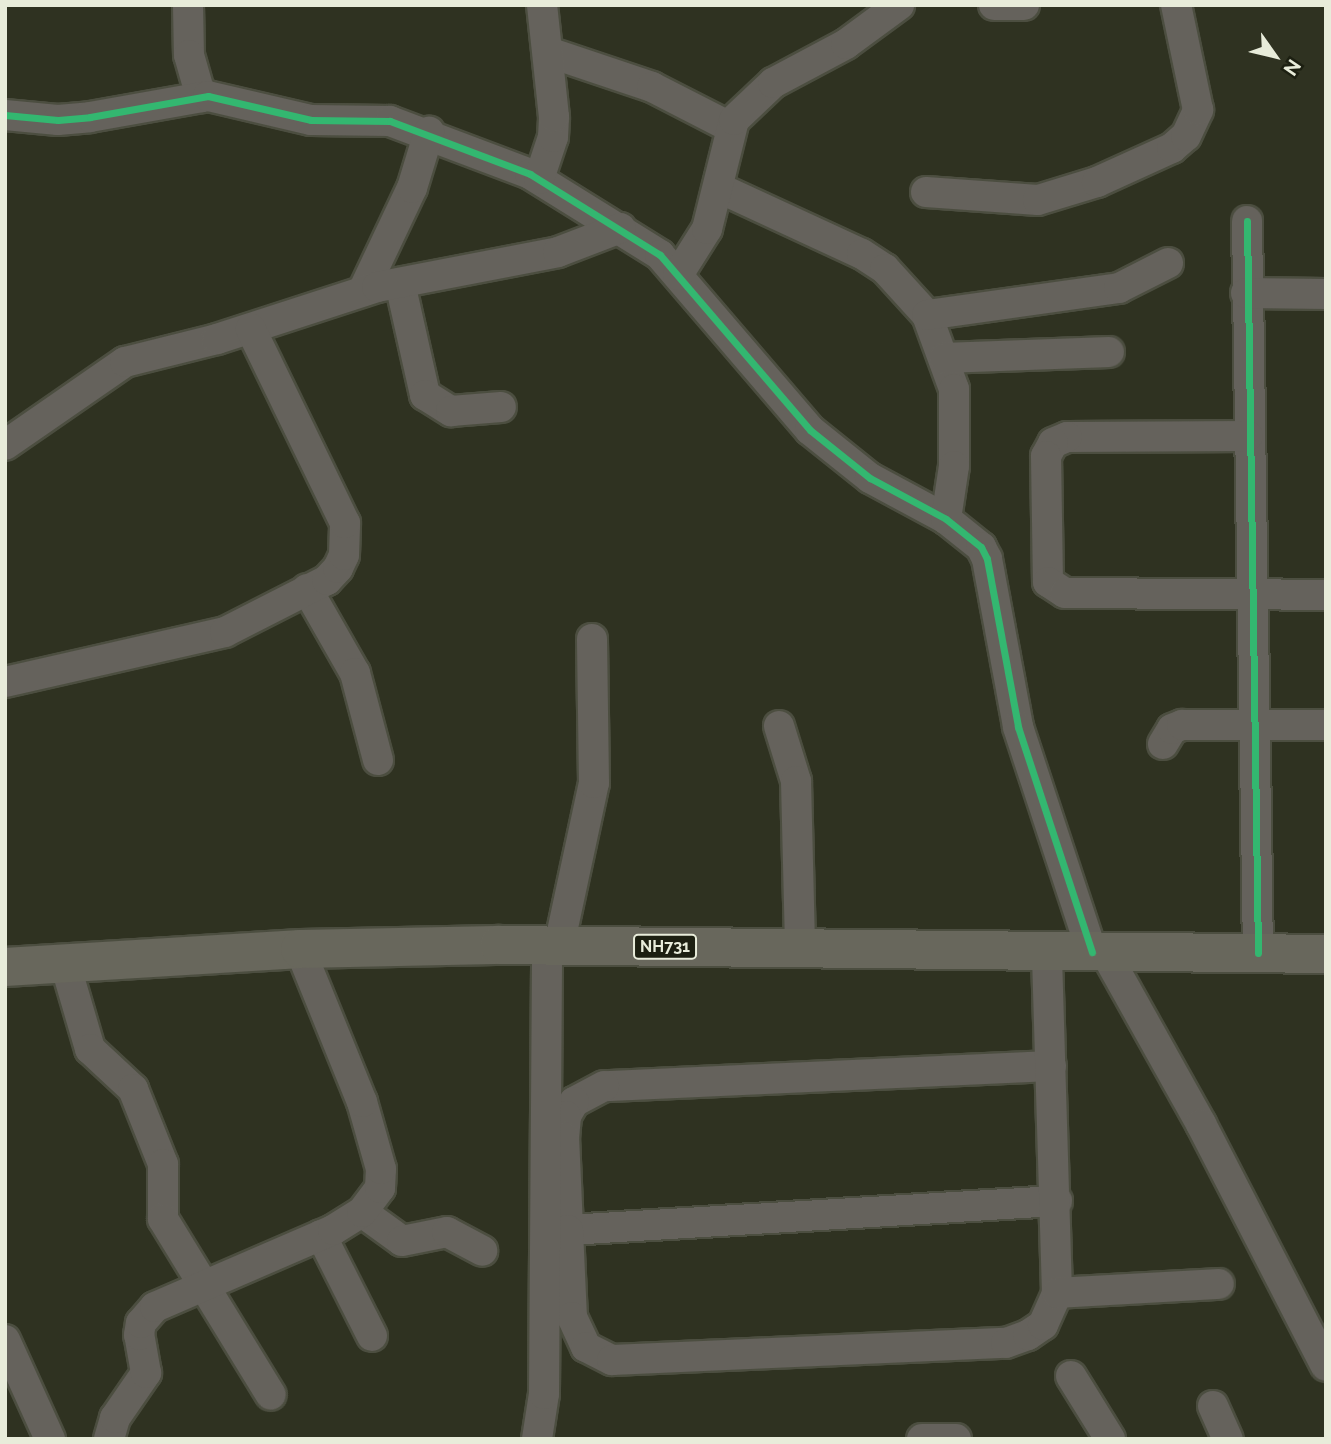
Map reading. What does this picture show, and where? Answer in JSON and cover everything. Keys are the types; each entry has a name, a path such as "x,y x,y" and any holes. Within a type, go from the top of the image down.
{"highway":[{"name":"NH731","path":"5,967 64,960 300,949 553,946 1326,954"}],"street":[{"path":"188,5 189,55 201,97"},
{"path":"539,179 553,136 542,5"},
{"path":"678,275 707,229 719,188 730,127 750,101 773,83 846,44 899,5"},
{"path":"994,5 1024,5"},
{"path":"926,192 1038,200 1097,182 1172,148 1186,136 1198,110 1176,5"},
{"path":"548,52 652,87 730,127"},
{"path":"5,115 90,117 201,97 227,96 311,120 372,119 429,132 539,179 621,228 660,255 810,430 870,478 972,536 987,559 1018,727 1099,952 1201,1124 1326,1366"},
{"path":"363,291 412,188 429,132"},
{"path":"719,188 862,254 885,269 927,315 954,389 956,427 946,519"},
{"path":"1247,221 1248,436 1256,725 1258,953"},
{"path":"5,445 125,362 251,328 363,291 558,252 621,228"},
{"path":"927,315 1119,288 1168,263"},
{"path":"400,283 425,395 451,411 501,407"},
{"path":"1246,293 1326,294"},
{"path":"6,681 225,632 307,589 338,568 344,555 345,523 251,328"},
{"path":"944,358 1109,352"},
{"path":"1248,436 1067,437 1053,443 1046,456 1044,574 1053,589 1065,593 1326,595"},
{"path":"307,589 355,673 378,760"},
{"path":"545,1433 553,946 594,783 592,639"},
{"path":"1163,744 1172,730 1182,725 1326,725"},
{"path":"779,726 796,781 800,949"},
{"path":"109,1439 116,1418 146,1373 141,1323 155,1307 321,1235 362,1212 380,1188 381,1169 362,1102 300,949"},
{"path":"1047,951 1057,1201 1057,1293 1043,1325 1006,1343 612,1360 586,1346 572,1317 566,1116 574,1102 604,1086 1051,1066"},
{"path":"64,960 90,1049 133,1088 138,1099 165,1174 163,1219 201,1287 271,1395"},
{"path":"568,1230 1057,1201"},
{"path":"362,1212 401,1241 447,1232 482,1251"},
{"path":"321,1235 372,1336"},
{"path":"1057,1293 1219,1284"},
{"path":"5,1340 50,1439"},
{"path":"1071,1376 1110,1439"},
{"path":"1213,1406 1228,1439"},
{"path":"922,1439 956,1439"}],"cycle path":[{"path":"5,115 58,120 208,96 311,120 390,121 530,174 660,255 810,430 870,478 946,519 981,547 987,559 1018,727 1092,952"},
{"path":"1247,221 1258,953"}]}
